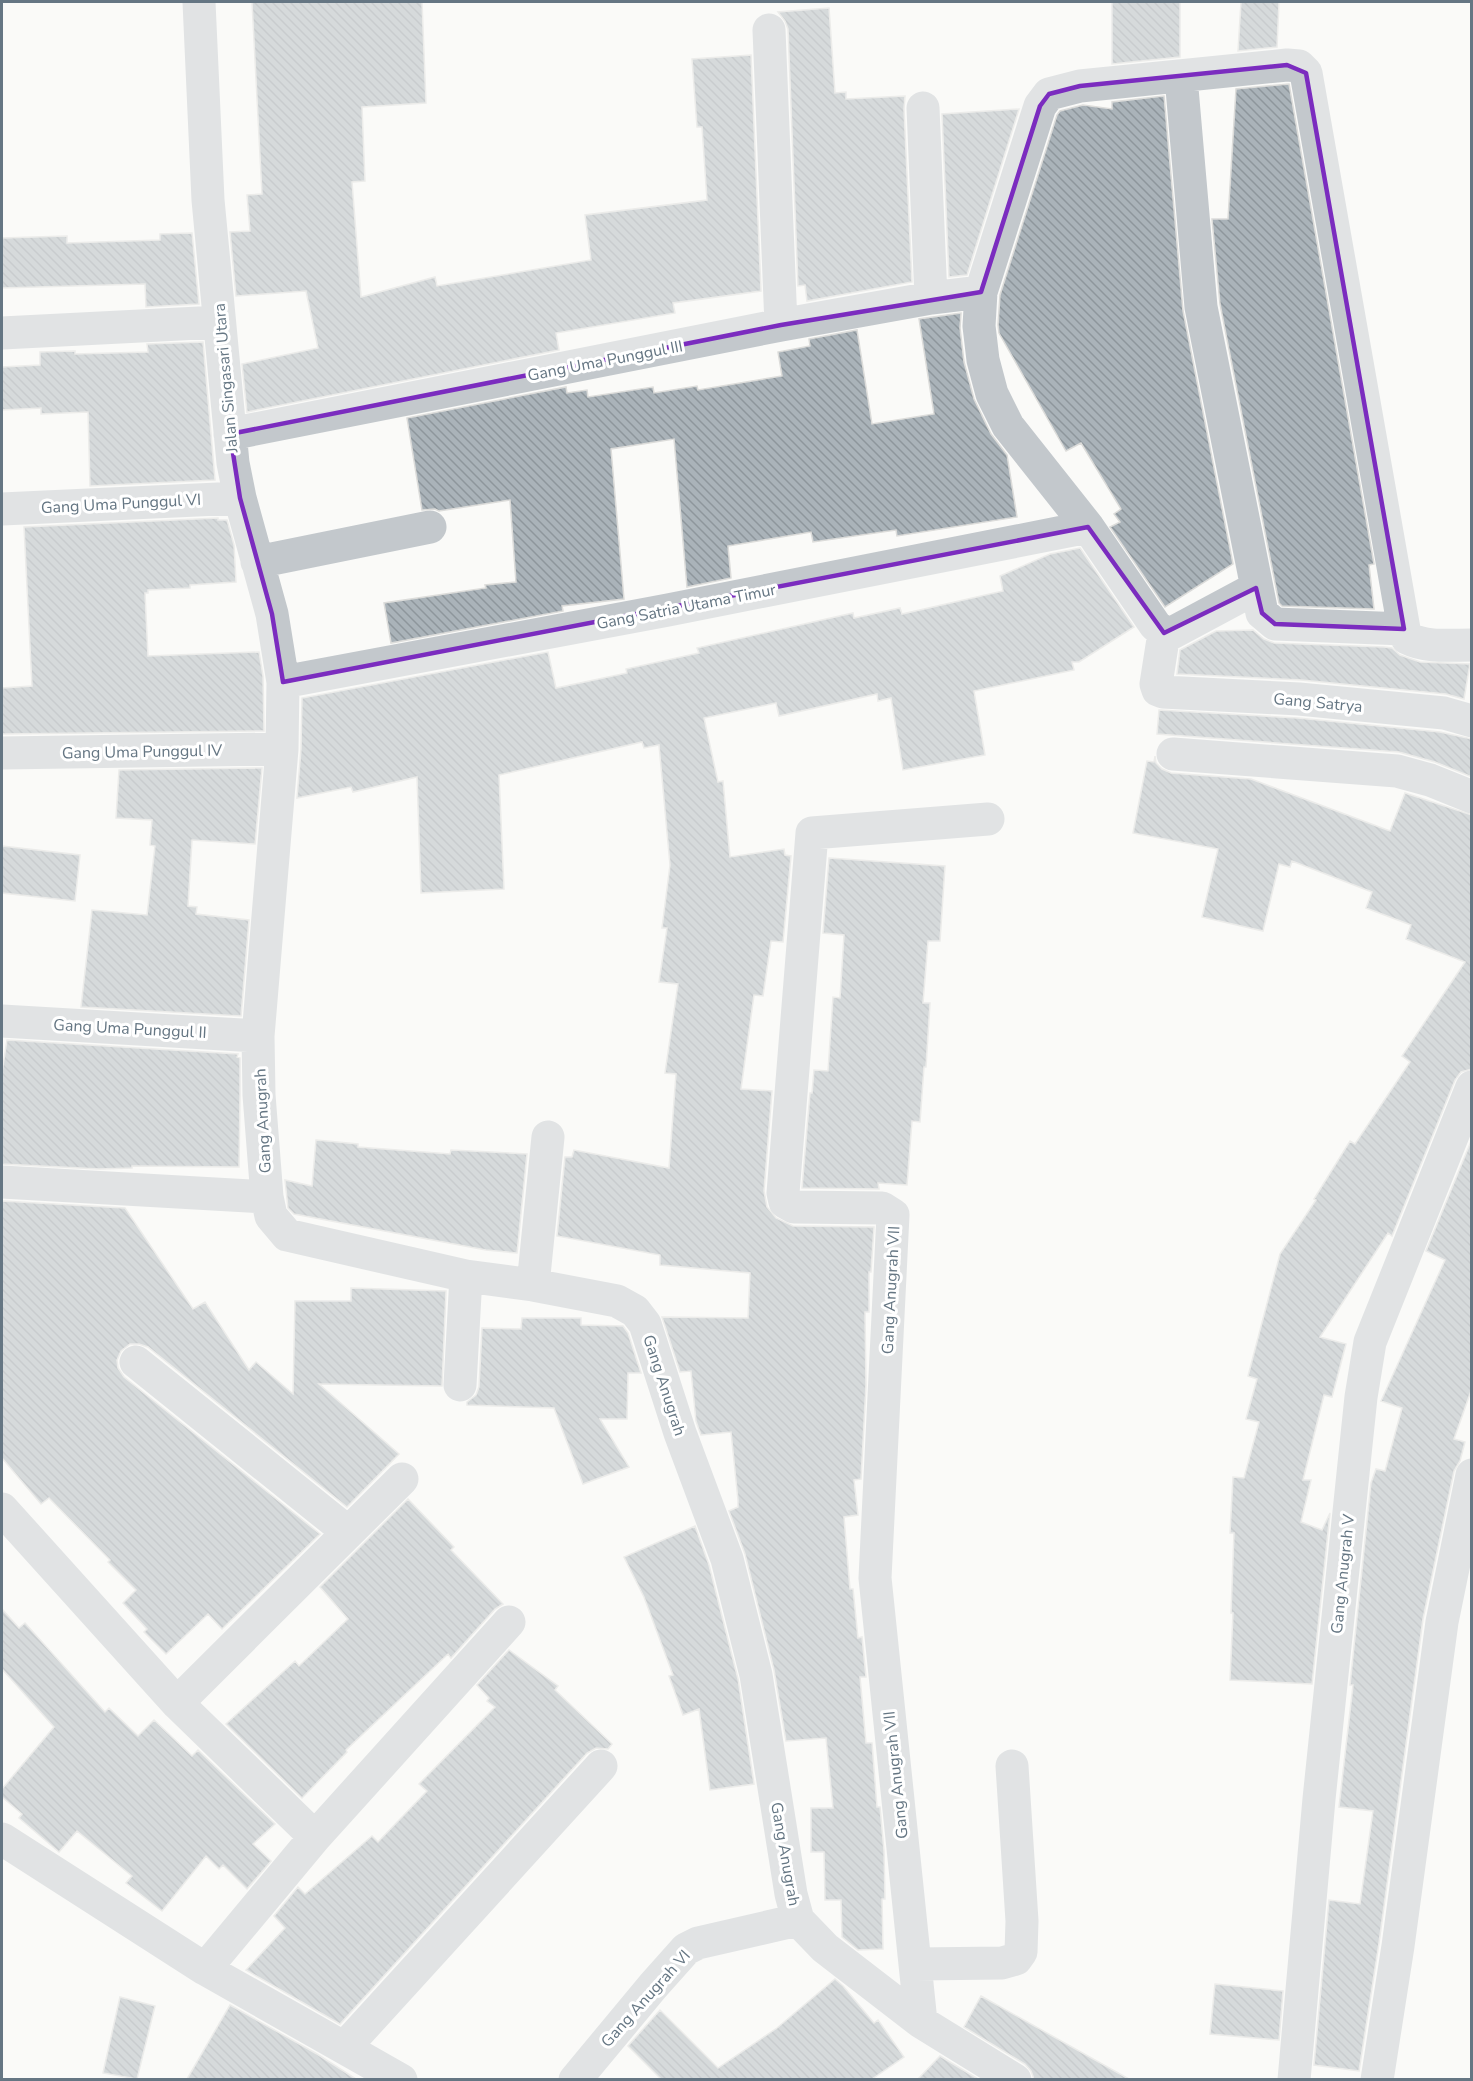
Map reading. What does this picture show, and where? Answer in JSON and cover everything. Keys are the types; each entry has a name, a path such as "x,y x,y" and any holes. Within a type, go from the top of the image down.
{"street":[{"name":"Jalan Singasari Utara","path":"199,2 208,200 233,463 240,498 272,614 283,682 282,749"},
{"path":"769,30 781,325"},
{"path":"1256,588 1172,633 1164,633 1155,625 1088,527 1008,426 992,394 983,360 980,326 981,292 1040,106 1049,94 1080,86 1287,65 1299,66 1308,78 1404,628 1407,638 1417,643 1472,645"},
{"path":"1181,77 1202,307 1262,613 1275,624 1404,628"},
{"path":"923,108 931,298"},
{"name":"Gang Uma Punggul III","path":"230,434 781,325 931,298 981,292"},
{"path":"2,333 219,322"},
{"name":"Gang Uma Punggul VI","path":"2,509 240,498"},
{"path":"257,562 430,527"},
{"name":"Gang Satria Utama Timur","path":"283,682 668,610 1088,527"},
{"name":"Gang Satrya","path":"1164,633 1156,684 1158,690 1163,692 1299,699 1444,713 1472,721"},
{"name":"Gang Uma Punggul IV","path":"2,753 282,749"},
{"name":"Gang Anugrah","path":"282,749 258,1036 259,1095 267,1197 271,1216 287,1235 466,1276 533,1285 617,1302 635,1311 645,1324 680,1433 727,1558 756,1675 791,1894 798,1920 825,1948 921,2022 1015,2079"},
{"path":"1173,753 1397,771 1430,780 1472,797"},
{"name":"Gang Anugrah VII","path":"921,2022 874,1578 894,1215 882,1208 794,1207 785,1202 783,1193 812,833 988,819"},
{"name":"Gang Uma Punggul II","path":"2,1021 258,1036"},
{"name":"Gang Anugrah V","path":"1293,2079 1360,1396 1370,1342 1472,1087"},
{"path":"533,1285 548,1137"},
{"path":"2,1182 267,1197"},
{"path":"460,1385 466,1276"},
{"path":"136,1362 348,1532"},
{"path":"1377,2079 1400,1935 1442,1622 1472,1476"},
{"path":"177,1703 402,1479"},
{"path":"2,1509 177,1703 315,1836"},
{"path":"206,1970 315,1836 510,1622"},
{"path":"345,2047 601,1766"},
{"path":"916,1964 1002,1963 1016,1959 1022,1952 1012,1766"},
{"path":"2,1839 206,1970 401,2079"},
{"name":"Gang Anugrah VI","path":"575,2079 686,1949 698,1943 798,1920"}],"highlighted area":[{"path":"1287,65 1306,73 1404,629 1275,624 1262,613 1256,588 1164,633 1088,527 283,682 272,614 240,498 230,434 781,325 981,292 1040,106 1049,94 1080,86"}],"building":[{"path":"252,2 422,2 426,103 362,107 365,181 352,182 361,297 435,277 437,286 591,260 585,215 707,200 702,127 697,127 692,59 751,55 761,291 673,303 675,313 556,333 559,350 247,412 242,364 318,348 306,291 236,296 230,232 250,231 247,195 262,194"},
{"path":"1112,2 1180,2 1180,57 1112,64"},
{"path":"1241,2 1279,2 1277,47 1238,51"},
{"path":"829,8 835,93 846,92 846,99 905,96 912,282 807,301 805,285 798,286 788,29 778,12"},
{"path":"1289,84 1374,564 1369,565 1374,609 1282,606 1279,603 1220,304 1212,219 1228,219 1236,89"},
{"path":"1164,96 1183,311 1233,564 1165,607 1110,527 1120,522 1114,514 1121,509 1081,443 1066,451 999,333 998,325 1000,295 1057,115 1060,111 1083,105 1112,109 1112,102"},
{"path":"1019,109 967,275 949,277 942,114"},
{"path":"192,233 199,304 146,307 145,284 2,288 2,238 67,236 67,243 160,240 160,234"},
{"path":"961,313 960,328 964,362 974,399 991,434 1007,455 1017,517 897,536 896,530 813,542 811,532 728,546 731,578 687,587 674,439 611,449 624,599 562,606 563,611 391,643 384,603 486,588 485,585 516,582 510,500 439,511 422,510 407,418 566,387 567,393 587,390 588,397 653,387 654,393 697,386 698,390 782,376 778,352 810,346 809,339 857,330 872,424 934,414 919,319"},
{"path":"203,342 215,480 90,486 88,412 41,414 41,408 2,410 2,367 40,365 40,352 75,351 75,354 148,352 147,344"},
{"path":"218,518 218,520 227,520 234,545 236,582 190,585 190,588 148,590 148,593 145,593 148,656 259,652 263,676 264,731 2,734 2,688 32,686 24,527"},
{"path":"1080,548 1134,627 1079,662 1072,662 1074,670 974,691 985,755 903,770 891,698 878,701 877,694 779,716 776,703 704,718 718,782 723,781 730,857 784,849 785,855 791,856 783,942 771,941 763,996 754,995 741,1089 772,1091 764,1191 767,1207 776,1218 793,1226 874,1227 871,1272 869,1272 869,1312 865,1312 866,1385 861,1479 854,1480 858,1515 844,1517 850,1589 853,1589 858,1638 862,1637 866,1677 860,1677 866,1743 872,1743 877,1807 880,1807 885,1899 882,1899 883,1949 858,1950 842,1937 841,1900 825,1900 824,1852 811,1852 811,1808 833,1808 826,1738 786,1741 774,1670 745,1554 729,1511 738,1507 731,1432 701,1435 696,1421 691,1371 680,1372 662,1317 748,1318 750,1273 660,1265 660,1255 557,1236 565,1157 572,1157 574,1150 669,1168 676,1074 665,1073 678,984 659,982 667,928 662,928 670,865 659,745 644,748 642,742 499,775 504,889 421,893 417,777 353,792 351,787 297,798 302,698 548,652 556,688 627,673 626,669 699,653 697,648 853,613 854,618 900,608 902,614 1003,591 1000,576 1050,554"},
{"path":"1253,630 1264,639 1274,643 1384,647 1392,648 1400,655 1420,662 1470,664 1464,699 1446,694 1301,680 1177,674 1180,650 1216,631"},
{"path":"1159,710 1298,718 1440,732 1472,739 1472,777 1435,762 1399,752 1157,734"},
{"path":"1155,756 1156,763 1171,773 1251,779 1390,831 1405,793 1472,815 1472,1069 1461,1072 1455,1080 1392,1236 1388,1233 1320,1337 1346,1344 1332,1397 1324,1395 1303,1480 1311,1480 1301,1522 1322,1530 1330,1513 1312,1684 1230,1680 1234,1533 1230,1533 1233,1477 1244,1478 1259,1422 1246,1419 1257,1379 1248,1376 1280,1254 1316,1200 1314,1199 1350,1141 1355,1144 1410,1062 1402,1056 1465,962 1406,939 1411,925 1366,908 1372,892 1292,861 1290,867 1279,864 1263,931 1202,917 1218,849 1133,833 1147,761 1154,762"},
{"path":"262,768 255,844 192,840 188,906 197,907 196,914 249,920 241,1016 81,1007 92,910 147,915 155,846 150,845 152,820 116,818 119,770"},
{"path":"2,846 80,855 75,901 2,893"},
{"path":"829,858 945,866 940,941 928,941 923,1003 930,1003 926,1067 924,1067 920,1122 912,1121 907,1185 878,1183 879,1189 802,1188 814,1070 828,1071 833,997 840,998 844,935 823,933"},
{"path":"7,1040 238,1054 237,1057 240,1058 239,1167 132,1166 132,1168 99,1169 2,1164 2,1072"},
{"path":"1472,1139 1472,1388 1454,1439 1465,1442 1460,1461 1454,1471 1423,1619 1379,1943 1359,2071 1314,2065 1329,1900 1360,1904 1373,1811 1339,1807 1353,1685 1350,1685 1371,1483 1376,1469 1385,1471 1402,1408 1381,1401 1445,1260 1426,1251"},
{"path":"316,1140 358,1144 358,1147 450,1154 451,1150 527,1154 517,1253 486,1250 294,1214 288,1208 285,1180 312,1186"},
{"path":"2,1201 125,1208 193,1309 205,1302 249,1370 256,1362 293,1394 295,1301 351,1301 351,1288 446,1291 442,1386 319,1384 399,1454 347,1507 148,1347 130,1344 121,1351 117,1360 118,1368 124,1377 320,1534 222,1629 208,1614 166,1654 144,1632 147,1629 123,1603 136,1590 49,1498 41,1504 2,1458"},
{"path":"522,1318 581,1318 581,1325 623,1326 628,1333 641,1373 628,1373 627,1419 600,1419 629,1467 583,1484 554,1408 467,1405 467,1402 476,1395 479,1387 482,1328 521,1329"},
{"path":"408,1499 454,1547 451,1550 503,1604 495,1609 451,1658 448,1654 346,1750 347,1752 302,1798 226,1724 295,1661 299,1666 348,1619 320,1587"},
{"path":"695,1526 709,1565 738,1679 754,1784 710,1790 699,1709 683,1715 669,1676 673,1675 644,1597 624,1557"},
{"path":"2,1609 19,1628 25,1623 105,1712 109,1708 138,1736 154,1720 192,1756 198,1750 275,1824 253,1844 271,1861 247,1889 223,1865 219,1869 206,1856 162,1911 126,1883 132,1876 77,1831 59,1852 19,1818 22,1814 2,1797 2,1789 54,1727 2,1669"},
{"path":"509,1650 558,1686 555,1690 612,1744 608,1749 596,1748 587,1753 340,2024 246,1970 285,1928 274,1916 298,1887 305,1894 372,1836 378,1842 427,1791 419,1784 495,1707 487,1701 489,1698 477,1685"},
{"path":"835,1979 874,2023 878,2020 904,2057 872,2079 661,2079 628,2046 660,2010 718,2068 777,2028"},
{"path":"1215,1984 1283,1991 1279,2040 1210,2034"},
{"path":"981,1996 1129,2079 1034,2079 1025,2064 964,2027"},
{"path":"120,1997 155,2006 137,2079 103,2073"},
{"path":"230,2005 317,2054 356,2079 187,2079"},
{"path":"940,2056 978,2079 918,2079"}]}
